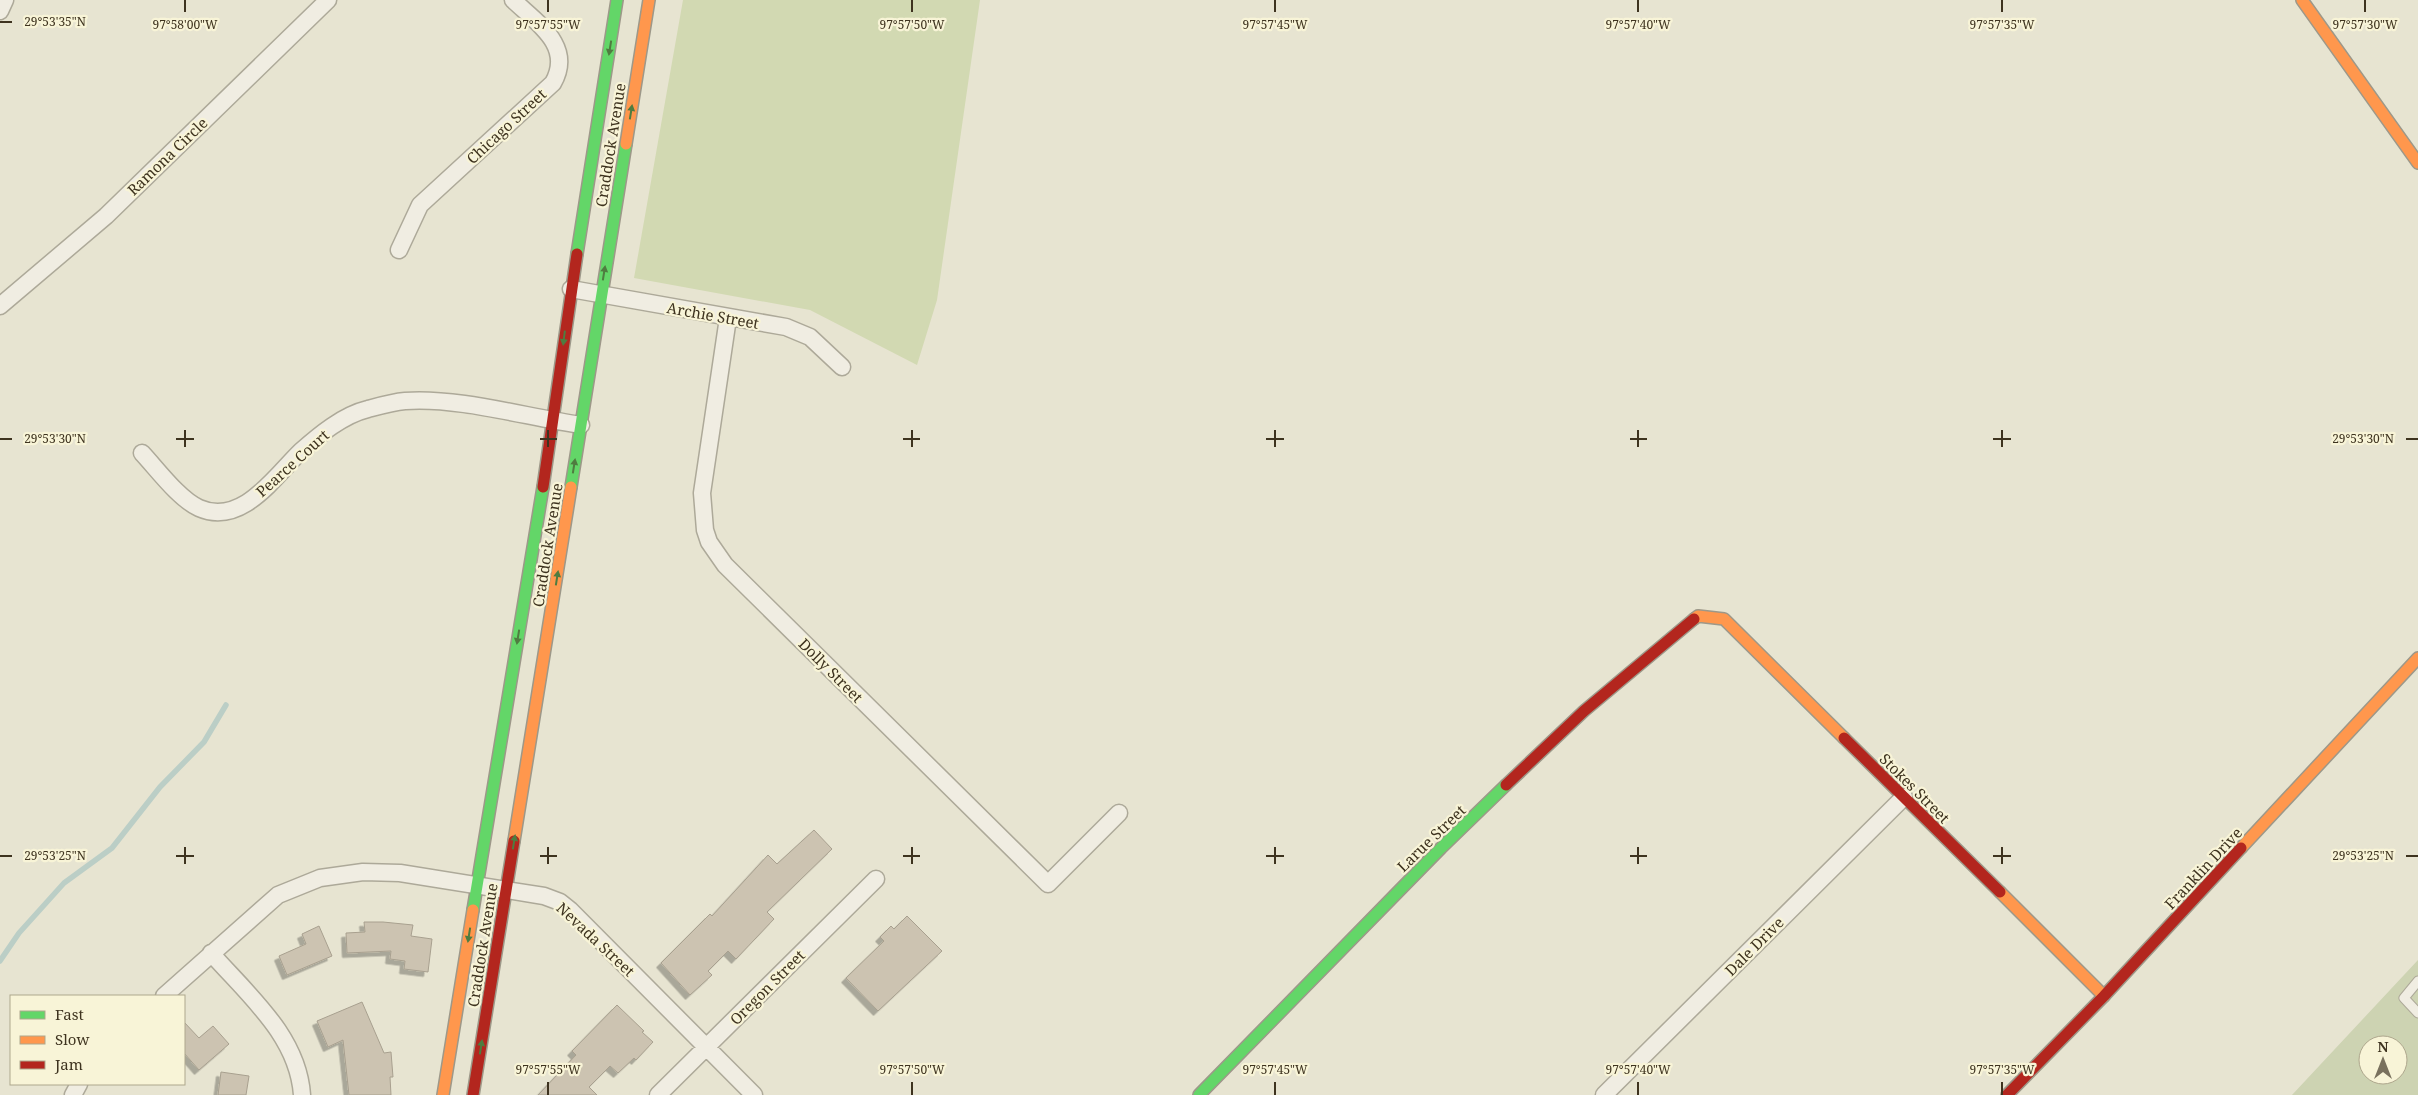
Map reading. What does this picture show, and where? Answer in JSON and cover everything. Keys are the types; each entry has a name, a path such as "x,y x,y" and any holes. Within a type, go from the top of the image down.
{"street":[{"path":"0,11 4,0"},
{"name":"Ramona Circle","path":"0,306 106,216 328,0"},
{"name":"Chicago Street","path":"399,250 420,205 553,82 560,71 561,59 557,46 550,36 513,0"},
{"name":"Craddock Avenue","path":"443,1095 554,421 570,289 617,0"},
{"name":"Craddock Avenue","path":"473,1095 649,0"},
{"path":"2302,0 2418,163"},
{"name":"Archie Street","path":"570,289 799,331 820,346 842,367"},
{"name":"Dolly Street","path":"728,318 702,493 705,530 709,542 725,565 1048,884 1120,813"},
{"name":"Pearce Court","path":"142,453 179,493 198,508 216,512 234,510 257,496 302,451 329,428 365,410 404,401 449,403 581,424"},
{"name":"Stokes Street","path":"1698,616 1724,619 2104,996"},
{"name":"Larue Street","path":"1199,1095 1441,848 1584,711 1698,616"},
{"name":"Franklin Drive","path":"2007,1095 2104,996 2418,658"},
{"name":"Dale Drive","path":"1604,1095 1904,797"},
{"name":"Nevada Street","path":"165,995 278,895 320,878 363,872 400,873 477,887 544,896 560,902 754,1095"},
{"name":"Oregon Street","path":"658,1095 876,879"},
{"path":"211,953 287,1042 298,1067 302,1095"}],"lane":[{"path":"2418,981 2404,998 2418,1013"}],"green space":[{"path":"683,0 980,0 937,300 917,365 810,310 634,278"},
{"path":"2418,960 2418,1095 2292,1095"}],"building":[{"path":"814,830 832,849 767,912 774,919 736,959 728,951 708,971 712,975 690,995 661,963 710,914 712,916 768,855 777,864"},
{"path":"907,916 942,951 878,1011 846,978 884,941 880,937 891,926 894,929"},
{"path":"364,922 413,925 411,936 432,939 428,972 404,969 405,961 390,959 391,951 347,953 346,933 365,932"},
{"path":"319,926 332,956 287,975 279,956 306,944 302,934"},
{"path":"362,1002 384,1053 391,1052 393,1077 390,1077 391,1095 349,1095 343,1040 328,1047 317,1021"},
{"path":"617,1005 653,1042 636,1060 634,1058 618,1073 610,1066 589,1087 597,1095 538,1095 576,1055 572,1051"},
{"path":"185,1023 199,1038 213,1026 229,1044 199,1070 185,1054"},
{"path":"221,1072 249,1076 246,1095 218,1095"}],"waterway":[{"path":"0,961 19,933 64,883 112,848 160,787 204,742 226,705"}],"traffic: fast":[{"path":"577,254 617,0"},
{"path":"571,487 626,144"},
{"path":"473,910 543,487"},
{"path":"1199,1095 1441,848 1506,785"}],"traffic: slow":[{"path":"626,144 649,0"},
{"path":"2302,0 2418,163"},
{"path":"514,841 571,487"},
{"path":"1694,619 1698,616 1724,619 1844,738"},
{"path":"2241,848 2418,658"},
{"path":"2000,892 2104,996"},
{"path":"443,1095 473,910"}],"traffic: jam":[{"path":"543,487 577,254"},
{"path":"1506,785 1584,711 1694,619"},
{"path":"1844,738 2000,892"},
{"path":"473,1095 514,841"},
{"path":"2007,1095 2104,996 2241,848"}]}
